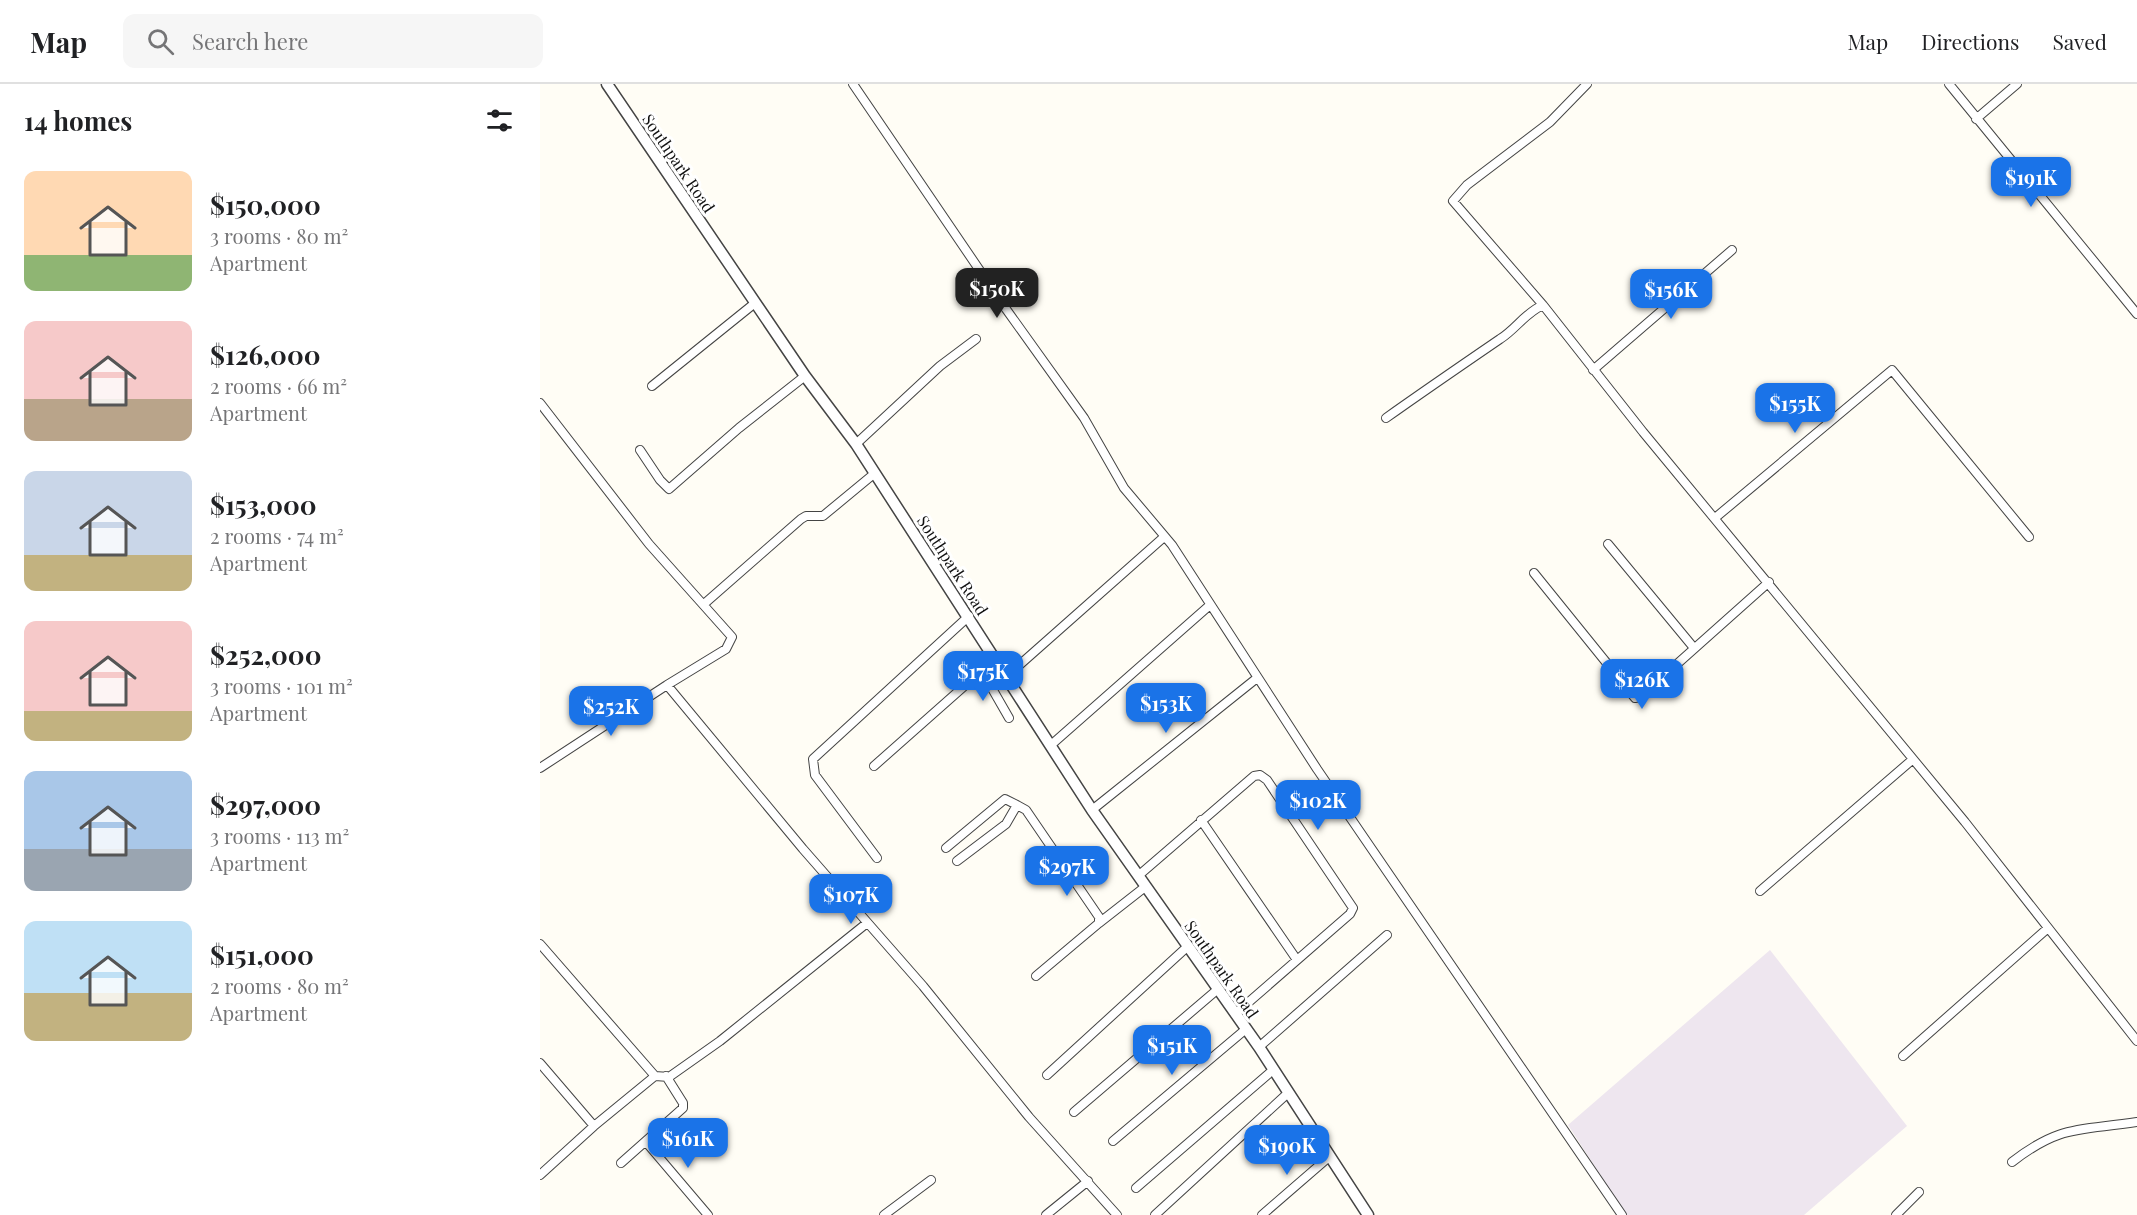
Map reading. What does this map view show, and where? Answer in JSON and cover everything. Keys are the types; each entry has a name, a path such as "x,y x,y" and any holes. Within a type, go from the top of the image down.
{"street":[{"name":"Southpark Road","path":"607,84 805,376 856,444 1092,810 1259,1047 1368,1215"},
{"path":"853,84 1006,309 1084,418 1124,488 1164,537 1257,678 1622,1215"},
{"path":"1587,84 1550,122 1467,185 1453,201 1544,305 1593,370 1965,822 2137,1041"},
{"path":"1949,84 2137,314"},
{"path":"1976,119 2017,84"},
{"path":"1593,370 1732,250"},
{"path":"652,386 755,303"},
{"path":"1386,418 1473,355 1501,339 1527,315 1544,305"},
{"path":"856,444 940,366 976,339"},
{"path":"1715,518 1892,370 2029,537"},
{"path":"640,450 660,480 669,489 739,428 805,376"},
{"path":"540,403 649,544 729,631 731,643 726,649 540,768"},
{"path":"704,604 801,519 806,516 823,516 875,473"},
{"path":"1007,676 1164,537"},
{"path":"1608,544 1694,648"},
{"path":"1534,573 1635,698 1640,697 1769,582"},
{"path":"1051,745 1210,605"},
{"path":"877,858 815,775 813,759 969,616"},
{"path":"874,766 996,658"},
{"path":"982,671 1009,718"},
{"path":"1092,810 1257,678"},
{"path":"667,685 982,1057 1029,1117 1118,1215"},
{"path":"1760,891 1912,760"},
{"path":"1137,876 1254,776 1260,775 1267,780 1353,908 1350,914 1235,1014"},
{"path":"945,848 1005,800 1017,805 1026,810 1099,917 1098,923"},
{"path":"957,861 1006,824 1017,805"},
{"path":"1201,820 1297,960"},
{"path":"1036,976 1098,923 1145,887"},
{"path":"540,1175 594,1126 655,1076 666,1076 720,1041 867,923"},
{"path":"1903,1056 2048,928"},
{"path":"1259,1047 1387,935"},
{"path":"540,944 655,1076"},
{"path":"1047,1075 1187,946"},
{"path":"1074,1112 1218,989"},
{"path":"1113,1141 1246,1029"},
{"path":"540,1063 594,1126"},
{"path":"1136,1188 1273,1070"},
{"path":"621,1163 683,1108 683,1103 666,1076"},
{"path":"1155,1215 1288,1093"},
{"path":"2012,1162 2032,1146 2056,1133 2075,1128 2137,1122"},
{"path":"646,1142 708,1215"},
{"path":"1262,1215 1329,1157"},
{"path":"884,1215 931,1180"},
{"path":"1046,1215 1088,1181"},
{"path":"1896,1215 1918,1192"}],"shaded area":[{"path":"1770,950 1907,1126 1804,1215 1626,1215 1568,1125"}]}
